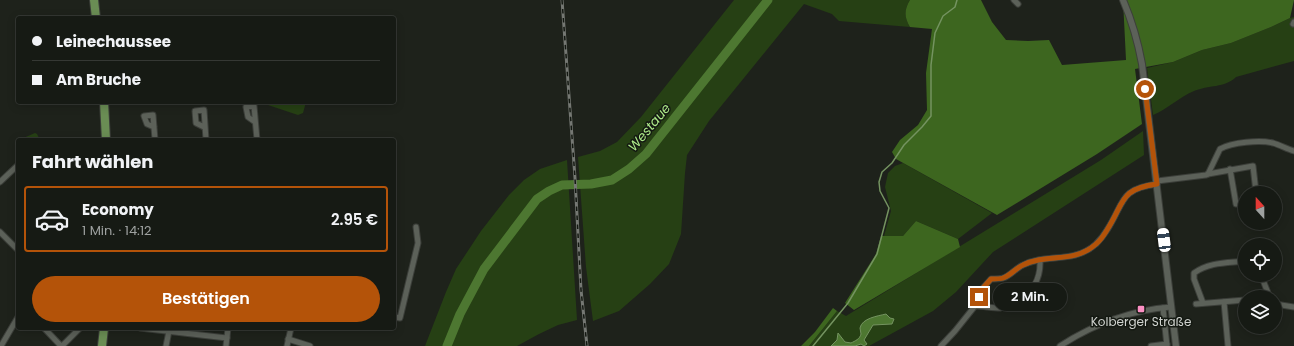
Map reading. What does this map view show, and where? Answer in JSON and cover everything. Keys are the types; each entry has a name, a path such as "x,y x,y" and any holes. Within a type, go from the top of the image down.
{"main road":[{"path":"94,0 96,16"},
{"path":"104,104 106,138"},
{"path":"102,346 104,330"}],"street":[{"path":"1123,0 1138,43 1157,183 1176,346"},
{"path":"255,122 257,138"},
{"path":"154,127 155,138"},
{"path":"204,127 206,138"},
{"path":"1208,174 1220,149 1224,147 1246,142 1272,143 1294,151"},
{"path":"941,346 976,306 983,288 991,279 1003,278 1023,265 1040,260 1074,256 1090,249 1102,238 1115,216 1122,200 1127,194 1142,186 1253,166 1255,186"},
{"path":"0,182 16,167"},
{"path":"1230,169 1236,204 1238,204"},
{"path":"397,318 418,243 416,227"},
{"path":"0,232 16,248"},
{"path":"976,306 1000,308 1020,300 1029,293 1036,282 1040,271 1040,260"},
{"path":"1203,303 1194,279 1194,273 1211,264 1238,262"},
{"path":"1196,304 1238,301"},
{"path":"1224,302 1228,346"},
{"path":"1282,305 1294,307"},
{"path":"1060,346 1087,330 1107,321 1150,309 1171,307"},
{"path":"1151,346 1167,345 1162,308"},
{"path":"1,346 16,320"},
{"path":"46,330 61,346 78,330"},
{"path":"159,330 227,338"},
{"path":"226,346 228,330"},
{"path":"287,346 290,330"},
{"path":"166,346 169,331"},
{"path":"288,340 310,346"}],"shaded area":[{"path":"734,0 910,0 906,14 910,27 839,21 832,14 804,4 709,121 687,155 681,234 669,264 650,284 619,311 593,321 586,267 578,157 600,151 617,142 641,117"},
{"path":"910,0 981,0 992,22 1006,40 1049,40 1062,65 1126,60 1123,0 1294,0 1290,18 1271,27 1231,43 1202,50 1173,62 1135,69 1142,124 1097,154 997,215 896,159 892,152 900,140 918,125 927,110 926,73 932,29 910,27 906,14"},
{"path":"1294,17 1294,61 1236,77 1232,81 1222,85 1199,89 1183,96 1164,110 1153,115 1147,68 1173,62 1202,50 1231,43"},
{"path":"265,104 305,104 303,113 298,115"},
{"path":"1143,131 1144,155 993,252 956,292 933,311 869,346 809,346 837,311 846,316 1101,160"},
{"path":"35,133 39,138 23,138"},
{"path":"567,160 577,320 558,325 517,346 425,346 456,269 481,231 509,195 524,180 540,169"},
{"path":"903,163 992,213 958,239 916,221 903,236 884,236 891,211 885,187 888,173 895,166"},
{"path":"916,221 958,239 960,247 854,310 845,303 876,254 881,236 903,236"},
{"path":"833,308 837,311 809,346 801,346 815,332"},
{"path":"886,314 890,318 894,319 892,324 873,325 864,340 867,344 864,346 861,344 855,346 831,346 837,340 838,333 845,342 851,343 856,341 860,336 860,328 864,322 871,318"}],"waterway":[{"name":"Westaue","path":"447,346 460,314 484,269 537,199 562,185 591,184 612,180 629,169 646,154 768,0"},
{"path":"813,346 848,303 877,254 889,208 880,191 879,182 882,172 892,163 904,145 931,116 931,65 935,33 943,16 955,7 957,0"}],"railway":[{"path":"562,0 575,178 581,290 587,346"}],"place":[{"name":"Kolberger Straße","path":"1141,309"}],"route":[{"path":"979,297 983,288 991,279 1003,278 1023,265 1036,261 1074,256 1090,249 1102,238 1115,216 1122,200 1127,194 1142,186 1157,184 1145,89"}]}
